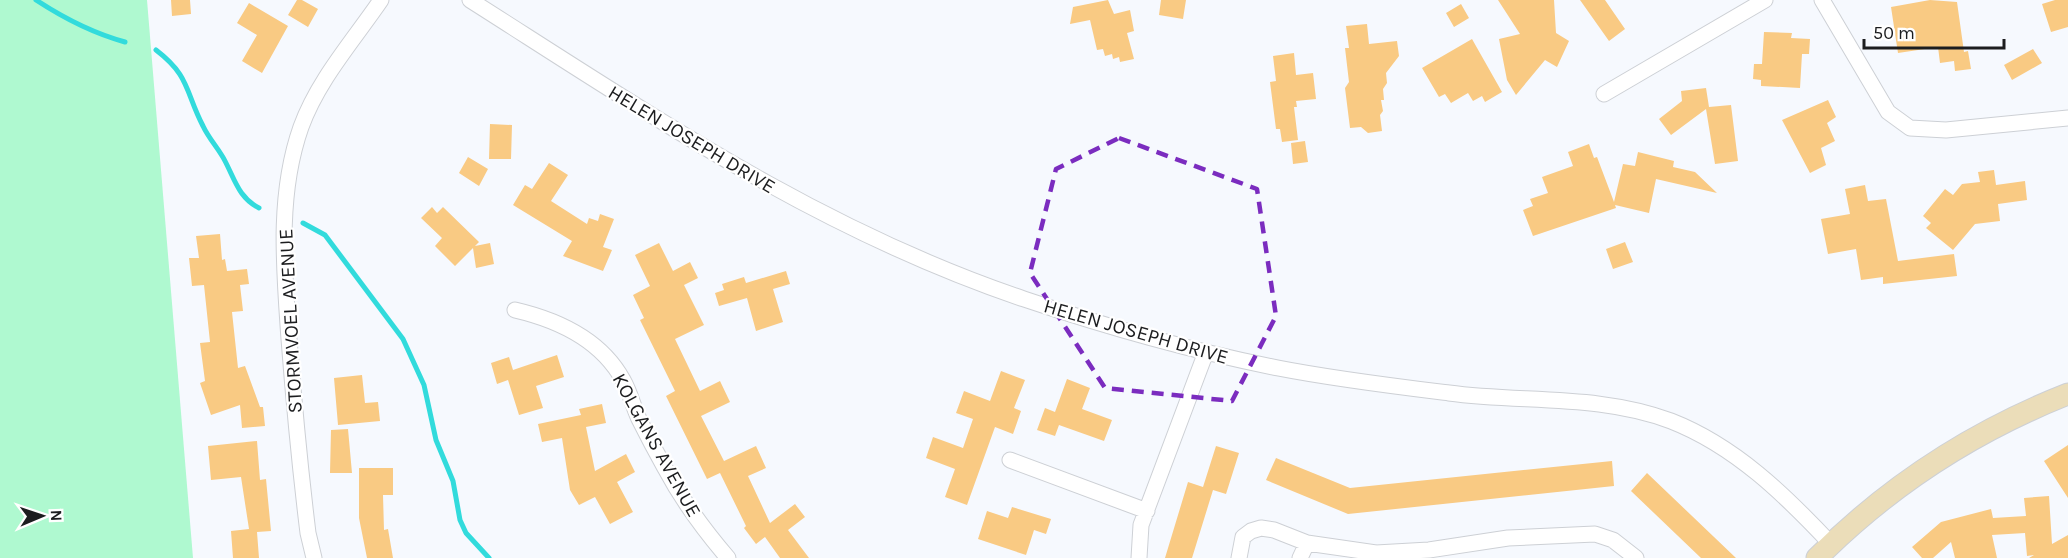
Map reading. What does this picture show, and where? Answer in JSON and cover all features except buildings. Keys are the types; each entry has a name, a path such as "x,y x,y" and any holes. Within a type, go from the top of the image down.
{"street":[{"name":"STORMVOEL AVENUE","path":"314,558 308,533 289,337 283,233 286,197 292,156 306,116 333,67 381,0"},
{"name":"HELEN JOSEPH DRIVE","path":"470,0 728,161 784,194 873,240 1023,298 1103,325 1278,368 1354,381 1457,394 1563,400 1640,410 1675,423 1735,456 1772,485 1824,551 1888,494 1934,462 2068,394"},
{"path":"1604,94 1765,0"},
{"path":"1822,0 1888,112 1910,128 1946,130 2068,118"},
{"name":"KOLGANS AVENUE","path":"515,310 544,317 569,328 607,358 623,380 639,419 666,471 700,525 728,558"},
{"path":"1138,558 1141,525 1206,352"},
{"path":"1010,460 1146,511"},
{"path":"1239,558 1243,537 1261,528 1274,530 1307,543 1355,551 1403,555 1508,538 1595,534 1613,540 1636,558"},
{"path":"1300,558 1307,543"}],"highlighted area":[{"path":"1119,138 1257,189 1276,316 1232,401 1105,388 1030,273 1056,169"}],"green space":[{"path":"0,0 147,0 193,558 0,558"}],"waterway":[{"path":"36,0 79,25 125,42"},
{"path":"156,50 181,76 205,131 223,157 238,188 252,204 259,208"},
{"path":"303,223 325,235 403,339 424,385 436,440 453,481 460,520 466,533 489,558"}]}
